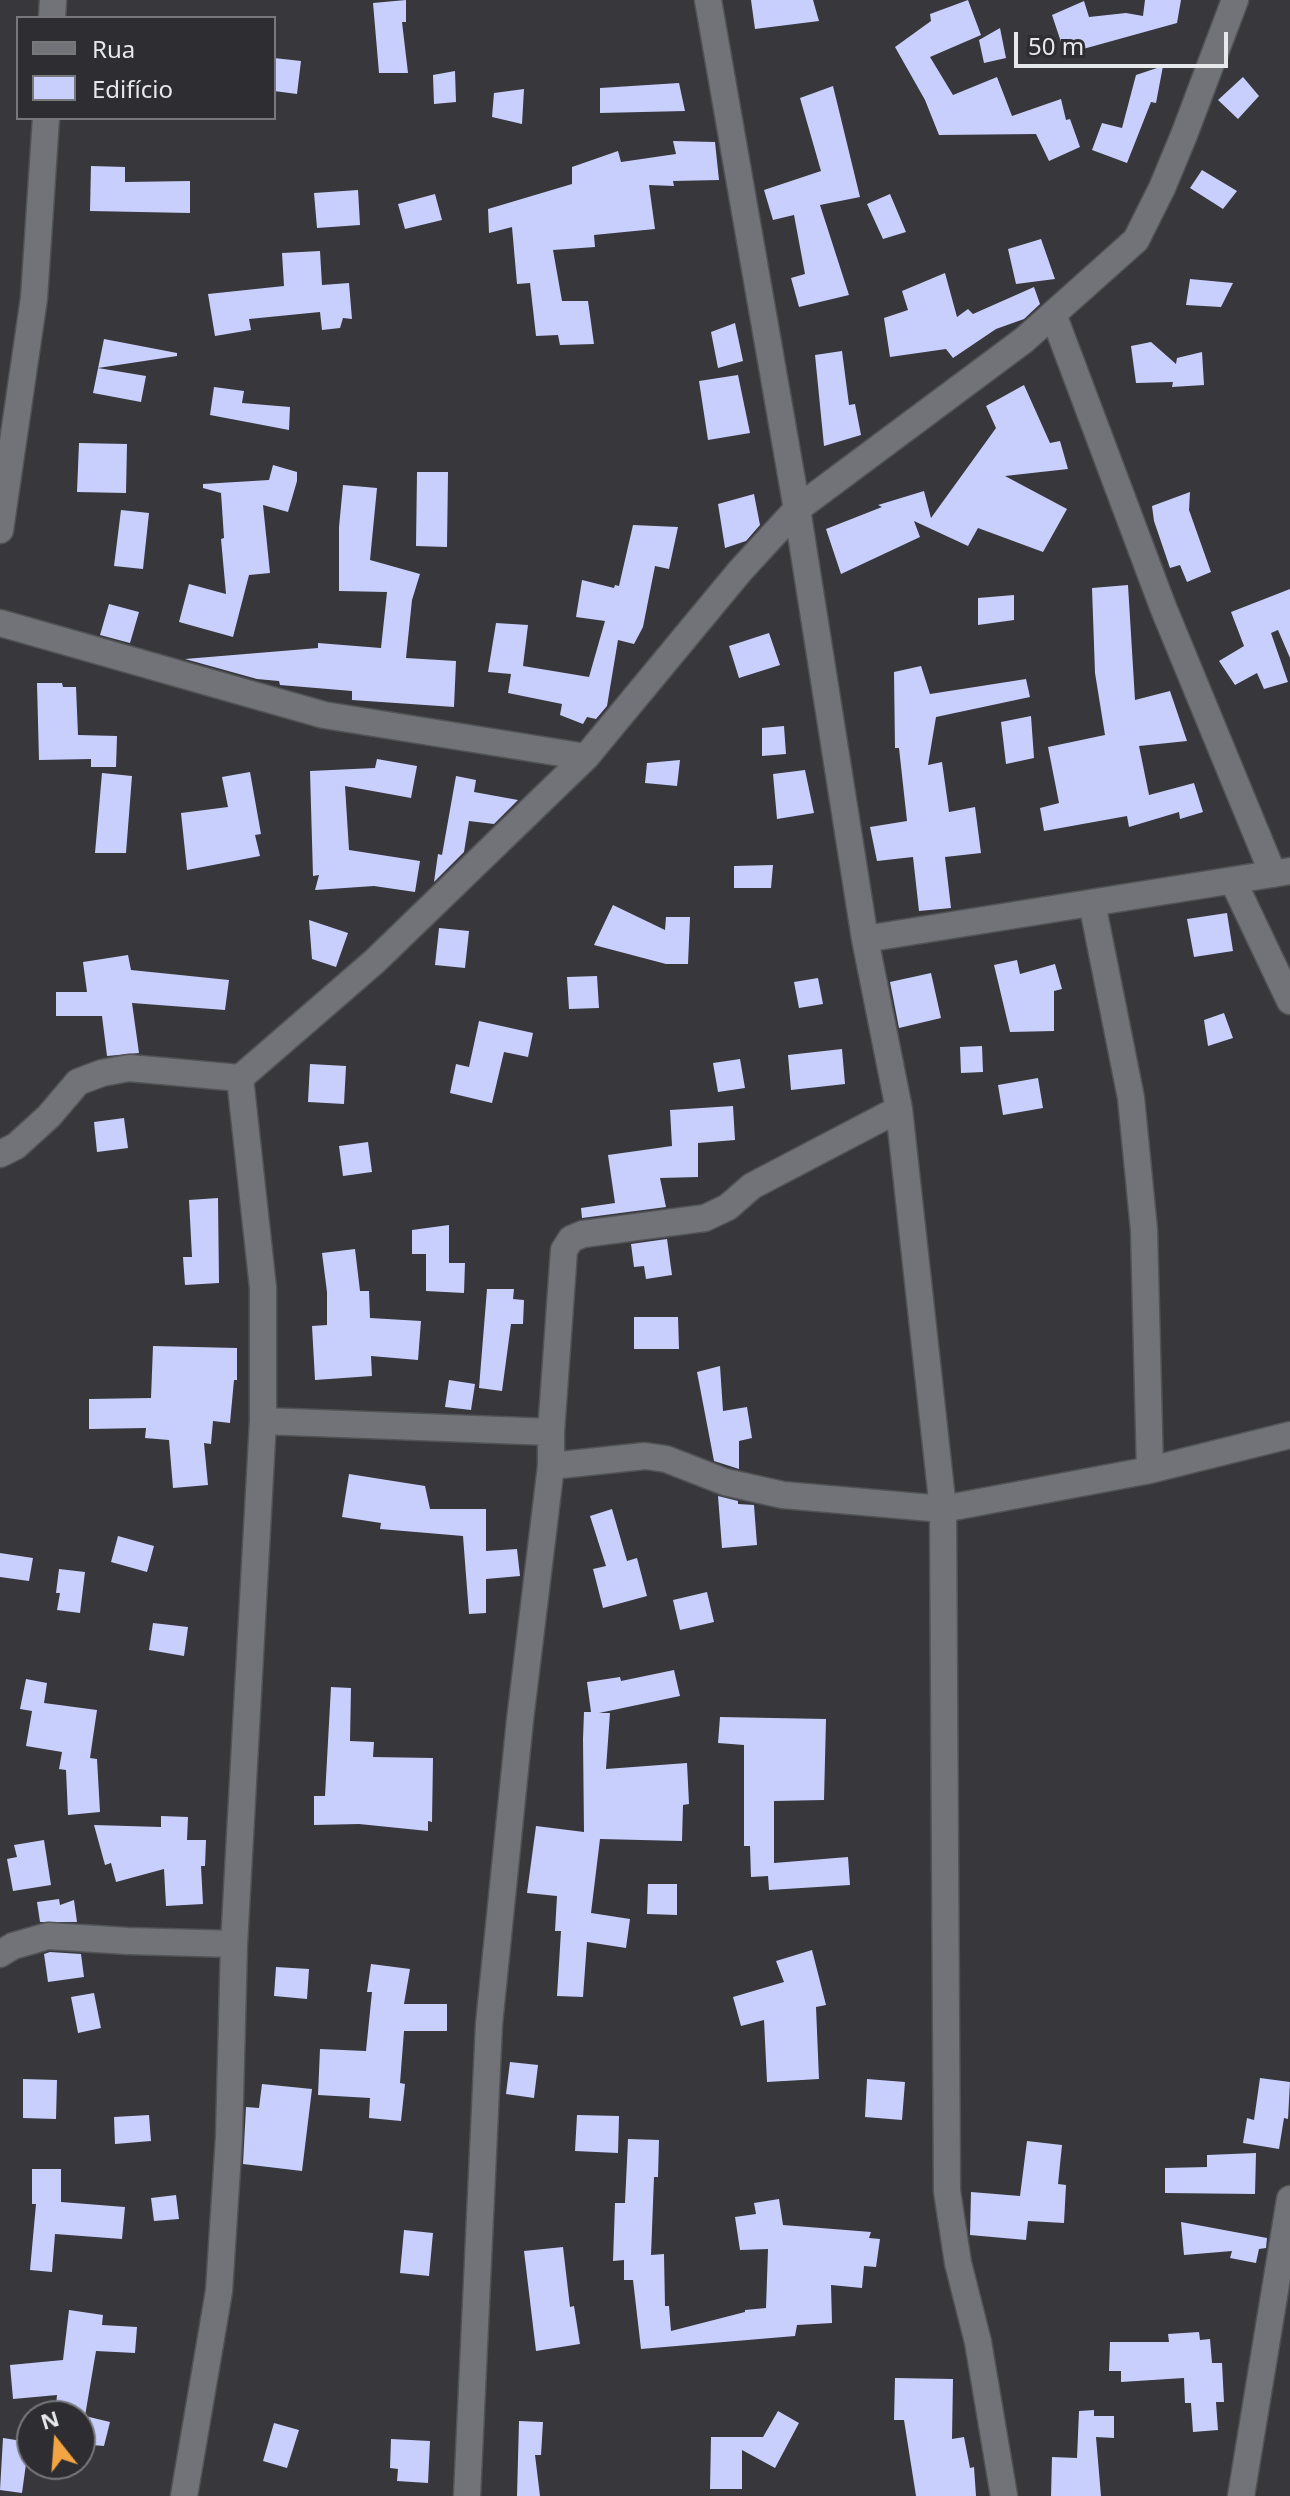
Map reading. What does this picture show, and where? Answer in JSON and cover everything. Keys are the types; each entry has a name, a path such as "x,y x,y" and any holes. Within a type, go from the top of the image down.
{"street":[{"path":"708,0 797,509 865,939 899,1109 943,1509 947,2191 958,2263 978,2342 1004,2496"},
{"path":"0,1154 16,1146 49,1116 78,1082 102,1073 129,1068 240,1078 375,961 586,757 740,571 797,509 1024,340 1136,240 1179,148 1235,0"},
{"path":"0,530 34,298 46,120"},
{"path":"865,939 1282,873 1163,607 1053,314"},
{"path":"0,623 324,715 586,757"},
{"path":"1233,881 1290,1001"},
{"path":"1092,903 1134,1127 1144,1230 1150,1470"},
{"path":"184,2496 219,2291 229,2137 234,1944 263,1421 263,1288 240,1078"},
{"path":"467,2496 489,2024 520,1720 551,1466 564,1250 571,1239 583,1234 705,1218 728,1207 752,1186 899,1109"},
{"path":"263,1421 551,1432"},
{"path":"551,1466 645,1456 666,1459 725,1482 783,1495 943,1509 1150,1470 1290,1435"},
{"path":"0,1954 13,1946 48,1936 234,1944"},
{"path":"1241,2496 1290,2199"}],"building":[{"path":"406,0 406,22 402,22 408,73 379,73 373,3"},
{"path":"751,0 813,0 819,21 755,29"},
{"path":"968,0 981,35 930,57 953,95 997,77 1012,116 1061,99 1066,120 1070,119 1080,147 1049,161 1036,134 939,135 925,100 895,47 931,21 930,14"},
{"path":"1145,0 1181,0 1177,23 1065,54 1052,15 1084,1 1089,17 1126,13 1143,16"},
{"path":"1000,28 1006,58 984,63 979,40"},
{"path":"276,58 301,61 297,94 276,91"},
{"path":"1163,66 1156,103 1151,102 1127,163 1092,150 1102,123 1122,128 1136,75"},
{"path":"455,71 456,102 434,104 433,75"},
{"path":"1243,77 1259,96 1238,119 1218,100"},
{"path":"679,83 685,111 600,113 600,88"},
{"path":"833,86 860,197 820,205 849,295 799,307 791,278 805,274 794,215 773,220 764,190 821,171 800,98"},
{"path":"524,89 522,124 492,117 494,93"},
{"path":"673,141 715,142 719,180 673,181 674,186 649,185 655,229 594,235 595,247 553,250 562,301 588,301 594,344 560,345 558,335 536,336 530,283 517,284 512,227 489,233 488,209 572,184 572,167 618,151 621,162 676,154"},
{"path":"91,166 125,167 125,182 190,181 190,213 90,211"},
{"path":"1202,170 1237,191 1223,209 1190,188"},
{"path":"358,190 360,225 317,228 314,193"},
{"path":"435,194 442,220 405,229 398,204"},
{"path":"890,194 906,232 883,239 867,204"},
{"path":"1041,239 1055,279 1016,284 1008,249"},
{"path":"320,251 322,285 349,283 352,319 343,318 340,328 322,330 320,312 249,319 251,330 215,336 208,294 284,286 282,253"},
{"path":"945,273 957,317 968,309 973,314 1034,287 1040,304 1024,319 996,329 953,358 946,349 890,357 884,318 908,310 902,291"},
{"path":"1190,279 1233,283 1221,307 1186,305"},
{"path":"735,323 743,361 718,368 711,332"},
{"path":"104,339 177,353 177,356 98,368"},
{"path":"1151,342 1176,364 1177,358 1202,352 1204,385 1172,387 1173,382 1136,383 1131,346"},
{"path":"842,351 849,405 855,404 861,435 824,446 815,355"},
{"path":"98,368 146,376 141,402 93,393"},
{"path":"738,375 750,433 708,440 699,381"},
{"path":"1024,385 1050,443 1060,441 1068,469 1005,476 1067,509 1043,552 978,528 968,546 914,521 920,537 841,574 826,529 882,507 878,505 924,491 931,518 996,428 986,406"},
{"path":"214,387 244,391 242,403 290,407 289,430 210,415"},
{"path":"79,443 127,444 126,493 77,492"},
{"path":"273,465 297,472 297,481 288,512 263,505 270,573 249,575 233,637 179,622 189,584 226,594 221,493 203,488 203,484 269,480"},
{"path":"417,472 448,472 447,547 416,546"},
{"path":"343,485 377,488 370,560 420,574 412,600 406,658 456,661 454,707 352,700 352,691 280,685 279,681 257,679 185,659 318,648 318,643 381,648 387,592 339,591 339,527"},
{"path":"1190,492 1189,510 1211,572 1187,582 1180,565 1170,568 1152,506"},
{"path":"754,494 760,525 746,541 725,548 718,504"},
{"path":"121,510 149,513 143,569 114,566"},
{"path":"633,525 678,527 669,569 655,566 643,627 634,644 618,640 607,706 596,719 587,717 583,724 560,715 562,704 508,693 511,674 488,672 496,623 528,625 523,666 589,677 605,621 576,617 582,580 614,588 615,585 619,586"},
{"path":"1128,585 1135,700 1170,691 1187,741 1139,746 1149,795 1194,783 1203,812 1180,819 1179,812 1129,827 1127,816 1044,831 1040,808 1059,803 1048,747 1105,735 1095,673 1092,588"},
{"path":"1290,589 1290,658 1278,630 1271,633 1288,682 1264,689 1257,673 1235,685 1219,661 1244,646 1231,612"},
{"path":"1014,595 1014,620 978,625 978,598"},
{"path":"109,604 139,612 130,643 100,635"},
{"path":"769,633 780,665 739,678 729,646"},
{"path":"921,666 930,694 1026,679 1030,697 936,717 928,765 942,762 949,812 975,807 981,853 945,857 951,908 919,911 913,857 877,861 870,827 907,821 899,748 895,748 894,672"},
{"path":"37,683 62,683 63,687 76,687 78,735 117,736 116,767 91,767 91,759 39,760"},
{"path":"1031,716 1034,758 1006,764 1001,722"},
{"path":"784,726 786,754 762,756 762,728"},
{"path":"377,759 417,766 411,798 345,786 349,850 420,861 415,892 374,886 315,890 319,875 313,876 310,771 375,768"},
{"path":"680,760 677,786 645,783 647,763"},
{"path":"805,770 814,813 777,819 773,774"},
{"path":"250,772 261,834 255,835 260,856 187,870 181,813 228,807 222,777"},
{"path":"102,773 132,776 126,853 95,853"},
{"path":"456,776 476,780 474,792 518,800 494,824 469,821 464,852 434,882 438,854 442,855"},
{"path":"773,865 771,888 734,888 734,866"},
{"path":"613,905 665,930 666,917 690,917 688,964 666,964 594,945"},
{"path":"1227,913 1233,951 1194,957 1187,919"},
{"path":"309,920 348,933 336,967 312,959"},
{"path":"439,928 469,931 465,968 435,965"},
{"path":"128,955 131,970 229,980 225,1010 132,1003 139,1053 107,1056 102,1016 56,1016 56,992 87,992 83,962"},
{"path":"1017,960 1020,974 1055,964 1062,989 1054,991 1054,1031 1010,1032 994,965"},
{"path":"931,973 941,1018 899,1028 890,982"},
{"path":"597,976 599,1008 569,1009 567,977"},
{"path":"818,978 823,1004 799,1008 794,982"},
{"path":"1224,1013 1233,1038 1208,1046 1204,1020"},
{"path":"479,1021 533,1033 528,1057 504,1052 492,1103 450,1093 456,1064 469,1067"},
{"path":"982,1046 983,1072 961,1073 960,1047"},
{"path":"842,1049 845,1084 791,1090 788,1055"},
{"path":"740,1059 745,1088 718,1092 713,1063"},
{"path":"310,1064 346,1066 344,1104 308,1102"},
{"path":"1038,1078 1043,1108 1003,1115 998,1085"},
{"path":"733,1106 735,1140 698,1143 698,1177 660,1178 666,1207 582,1218 581,1208 615,1203 608,1155 672,1146 670,1110"},
{"path":"124,1118 128,1148 97,1152 94,1122"},
{"path":"368,1142 372,1172 343,1176 339,1146"},
{"path":"218,1198 219,1283 185,1285 183,1257 192,1257 189,1200"},
{"path":"449,1225 449,1263 465,1263 464,1293 426,1291 426,1254 412,1254 412,1230"},
{"path":"667,1239 672,1275 646,1279 644,1266 634,1267 631,1244"},
{"path":"355,1249 360,1291 369,1291 370,1318 421,1321 418,1360 371,1356 372,1376 315,1380 312,1326 327,1325 322,1253"},
{"path":"487,1289 514,1289 513,1299 524,1300 523,1324 511,1324 502,1391 479,1388"},
{"path":"634,1317 678,1317 679,1349 634,1349"},
{"path":"153,1346 237,1348 237,1380 234,1380 230,1423 213,1421 211,1444 204,1443 208,1485 173,1488 169,1440 145,1438 146,1428 89,1429 89,1399 151,1398"},
{"path":"720,1366 723,1411 747,1407 752,1438 739,1441 739,1469 714,1461 697,1372"},
{"path":"449,1380 475,1384 471,1410 445,1407"},
{"path":"349,1474 425,1486 430,1509 486,1509 486,1551 517,1549 520,1576 486,1579 486,1613 469,1614 463,1536 380,1529 381,1523 342,1517"},
{"path":"718,1496 738,1501 738,1504 754,1505 757,1545 722,1548"},
{"path":"612,1509 627,1561 637,1558 647,1596 603,1608 593,1569 606,1566 590,1516"},
{"path":"118,1536 154,1546 147,1572 111,1562"},
{"path":"0,1553 33,1558 29,1581 0,1577"},
{"path":"59,1569 85,1572 80,1613 57,1610"},
{"path":"707,1592 714,1622 680,1630 673,1600"},
{"path":"153,1623 188,1627 184,1656 149,1650"},
{"path":"674,1670 680,1696 599,1713 610,1713 606,1769 687,1763 689,1804 683,1805 682,1841 600,1839 591,1913 630,1919 626,1948 587,1942 583,1997 557,1996 561,1931 555,1931 557,1896 527,1893 536,1826 584,1832 584,1712 591,1712 587,1682 620,1677 621,1681"},
{"path":"26,1679 47,1683 44,1703 97,1710 90,1758 97,1759 100,1812 68,1815 66,1770 59,1769 62,1752 26,1746 32,1711 20,1709"},
{"path":"331,1687 351,1688 350,1741 374,1742 373,1757 433,1758 432,1822 428,1821 428,1831 359,1824 314,1825 314,1796 325,1796"},
{"path":"720,1717 826,1719 824,1800 774,1801 774,1863 848,1857 850,1885 769,1890 768,1876 751,1877 750,1846 744,1846 744,1745 718,1743"},
{"path":"161,1816 188,1817 187,1840 206,1840 205,1866 201,1866 203,1904 166,1906 164,1869 116,1882 111,1863 105,1865 94,1825 161,1827"},
{"path":"44,1840 51,1885 13,1891 7,1859 17,1857 14,1845"},
{"path":"648,1884 677,1884 677,1915 647,1914"},
{"path":"59,1899 60,1905 74,1900 77,1922 40,1922 37,1902"},
{"path":"812,1950 826,2005 816,2007 819,2079 767,2082 764,2020 741,2026 733,1997 784,1982 776,1961"},
{"path":"44,1954 81,1954 84,1977 48,1982"},
{"path":"371,1964 410,1969 404,2004 447,2004 447,2031 404,2031 400,2083 405,2084 401,2121 369,2118 370,2098 318,2095 320,2049 366,2051 372,1992 367,1992"},
{"path":"276,1967 309,1969 307,1999 274,1996"},
{"path":"94,1993 101,2028 78,2033 71,1997"},
{"path":"510,2062 538,2065 534,2098 506,2094"},
{"path":"1260,2078 1290,2082 1288,2119 1284,2118 1279,2149 1243,2143 1247,2118 1254,2120"},
{"path":"23,2079 57,2080 56,2119 23,2118"},
{"path":"867,2079 905,2082 902,2120 865,2117"},
{"path":"262,2084 312,2089 302,2171 243,2164 246,2107 259,2108"},
{"path":"149,2115 151,2141 115,2144 114,2117"},
{"path":"577,2115 619,2116 618,2153 575,2151"},
{"path":"628,2139 659,2140 658,2177 654,2177 651,2255 664,2254 665,2306 669,2306 671,2331 745,2310 766,2308 768,2249 740,2250 735,2217 756,2214 754,2203 779,2199 783,2225 871,2232 869,2238 880,2239 876,2267 864,2266 862,2288 831,2285 832,2323 797,2325 795,2336 641,2349 633,2280 624,2280 624,2260 613,2261 615,2203 625,2203"},
{"path":"1027,2141 1062,2145 1058,2184 1066,2185 1064,2223 1028,2221 1026,2240 970,2235 971,2192 1020,2196"},
{"path":"1256,2153 1255,2194 1165,2193 1165,2168 1207,2167 1207,2155"},
{"path":"32,2169 61,2169 61,2202 125,2207 122,2239 55,2234 52,2272 30,2270 36,2204 32,2204"},
{"path":"176,2195 179,2219 154,2221 151,2198"},
{"path":"1181,2222 1267,2238 1266,2248 1259,2249 1256,2263 1230,2258 1232,2251 1184,2255"},
{"path":"404,2230 433,2233 429,2276 400,2273"},
{"path":"563,2247 570,2307 574,2306 580,2344 536,2351 524,2251"},
{"path":"69,2310 103,2315 102,2325 137,2327 135,2353 96,2351 88,2400 57,2400 57,2395 13,2399 10,2365 63,2360"},
{"path":"1199,2332 1200,2340 1210,2339 1212,2363 1222,2363 1224,2402 1216,2402 1218,2430 1193,2432 1191,2403 1185,2403 1184,2378 1121,2382 1121,2371 1109,2371 1110,2342 1169,2342 1168,2334"},
{"path":"895,2378 953,2379 952,2439 964,2437 970,2468 974,2467 976,2496 916,2496 904,2420 894,2420"},
{"path":"1094,2410 1094,2416 1114,2416 1114,2438 1096,2437 1101,2496 1051,2496 1052,2457 1077,2458 1079,2411"},
{"path":"778,2411 799,2423 775,2468 742,2450 742,2489 710,2489 711,2437 763,2437"},
{"path":"96,2419 110,2422 104,2446 96,2445"},
{"path":"519,2421 543,2422 541,2455 535,2455 540,2496 517,2496"},
{"path":"274,2423 299,2430 287,2468 263,2461"},
{"path":"3,2438 16,2440 16,2480 24,2480 22,2493 0,2490"},
{"path":"391,2439 430,2441 428,2483 397,2481 398,2469 390,2468"}]}
